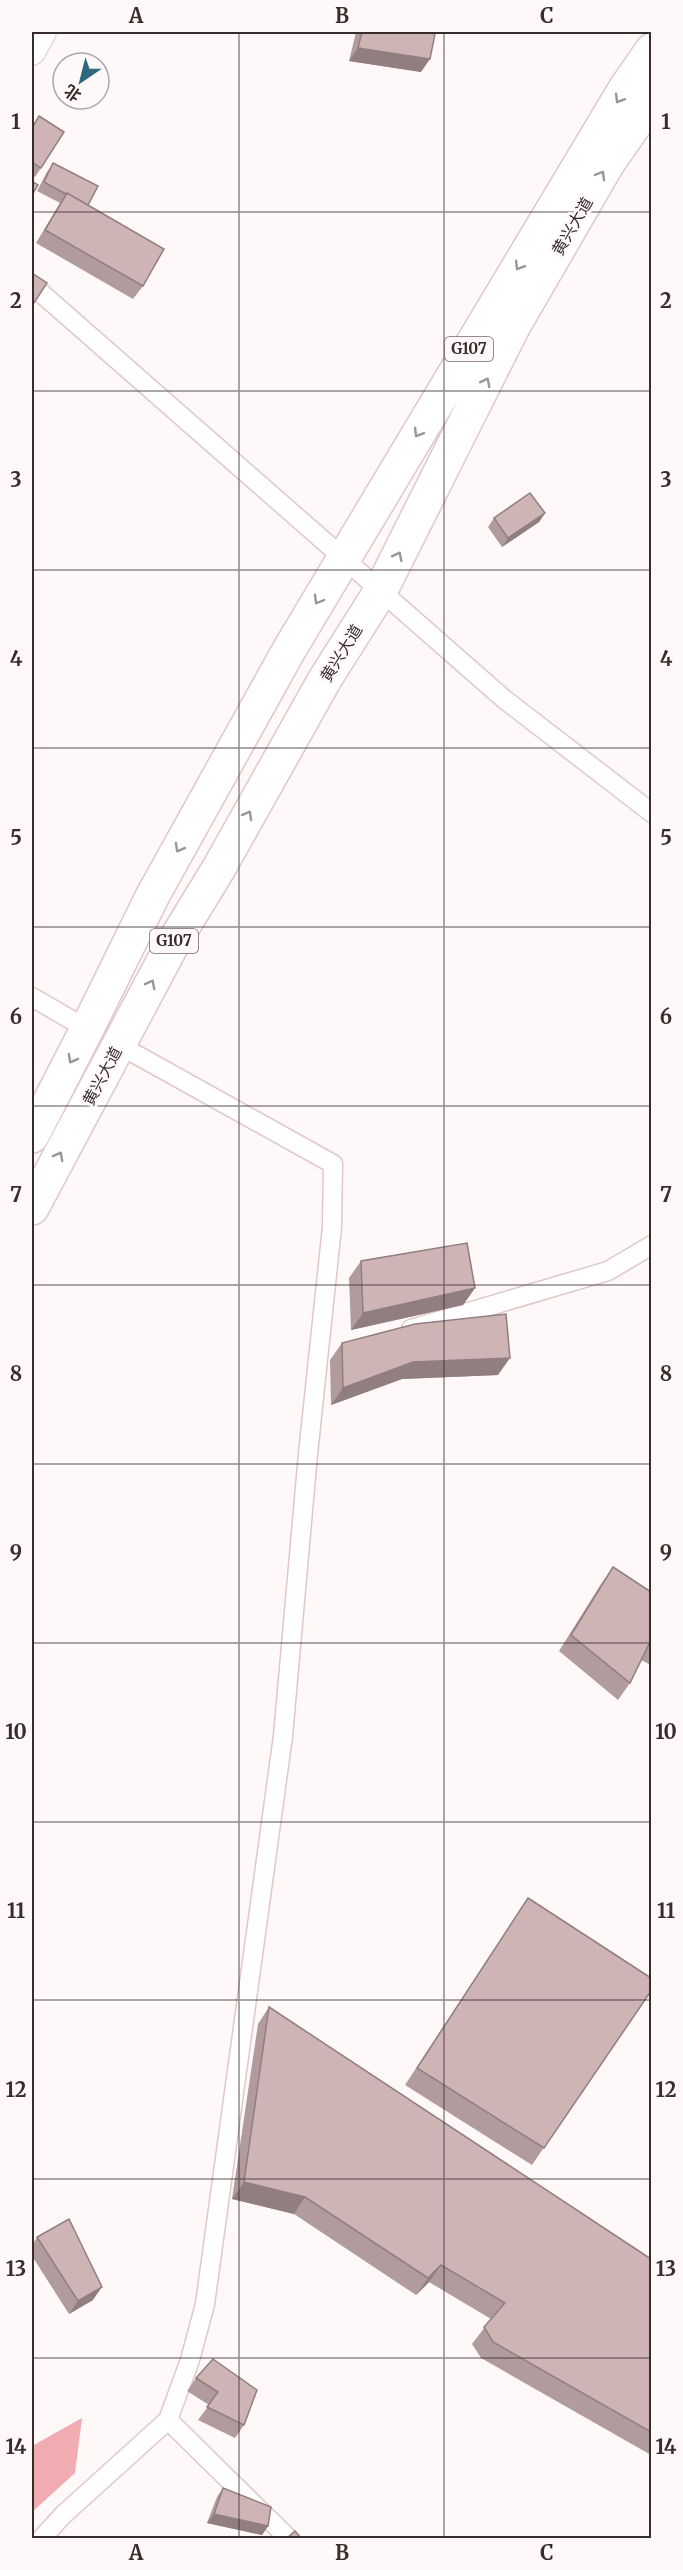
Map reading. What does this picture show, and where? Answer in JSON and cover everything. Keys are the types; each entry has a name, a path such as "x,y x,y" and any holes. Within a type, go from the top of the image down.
{"highway":[{"name":"黄兴大道","path":"32,1136 153,895 247,725 342,559 625,89 651,50"},
{"name":"黄兴大道","path":"32,1208 172,945 219,868 325,679 380,592 513,327 608,163 651,100"},
{"path":"247,725 262,714 279,715 288,728 287,747"}],"street":[{"path":"32,52 43,32"},
{"path":"32,285 504,699 651,813"},
{"path":"32,997 87,1029"},
{"path":"42,2538 63,2515 168,2420 190,2360 205,2304 283,1736 332,1227 333,1164 119,1046"},
{"path":"397,1333 608,1271 651,1245"},
{"path":"319,1356 341,1349"},
{"path":"168,2420 288,2538"}],"shaded area":[{"path":"82,2418 75,2473 32,2512 32,2446"}],"building":[{"path":"362,32 435,34 430,59 358,48"},
{"path":"39,116 64,132 41,168 32,162 32,128"},
{"path":"53,163 98,186 88,205 44,182"},
{"path":"32,181 38,185 32,195"},
{"path":"67,193 164,249 143,286 45,230"},
{"path":"32,273 47,283 32,306"},
{"path":"530,493 545,513 508,538 494,518"},
{"path":"467,1243 475,1288 363,1313 361,1261"},
{"path":"506,1314 510,1358 413,1362 343,1388 342,1343 415,1324"},
{"path":"613,1567 651,1592 651,1642 630,1683 571,1635"},
{"path":"528,1898 651,1978 651,1991 544,2148 417,2068"},
{"path":"269,2007 651,2259 651,2432 493,2342 484,2327 505,2303 441,2265 428,2278 305,2197 244,2182"},
{"path":"69,2219 102,2287 78,2301 37,2237"},
{"path":"213,2359 257,2390 244,2425 207,2407 218,2392 196,2378"},
{"path":"223,2488 271,2507 268,2526 214,2514"},
{"path":"295,2531 301,2538 287,2538"}]}
